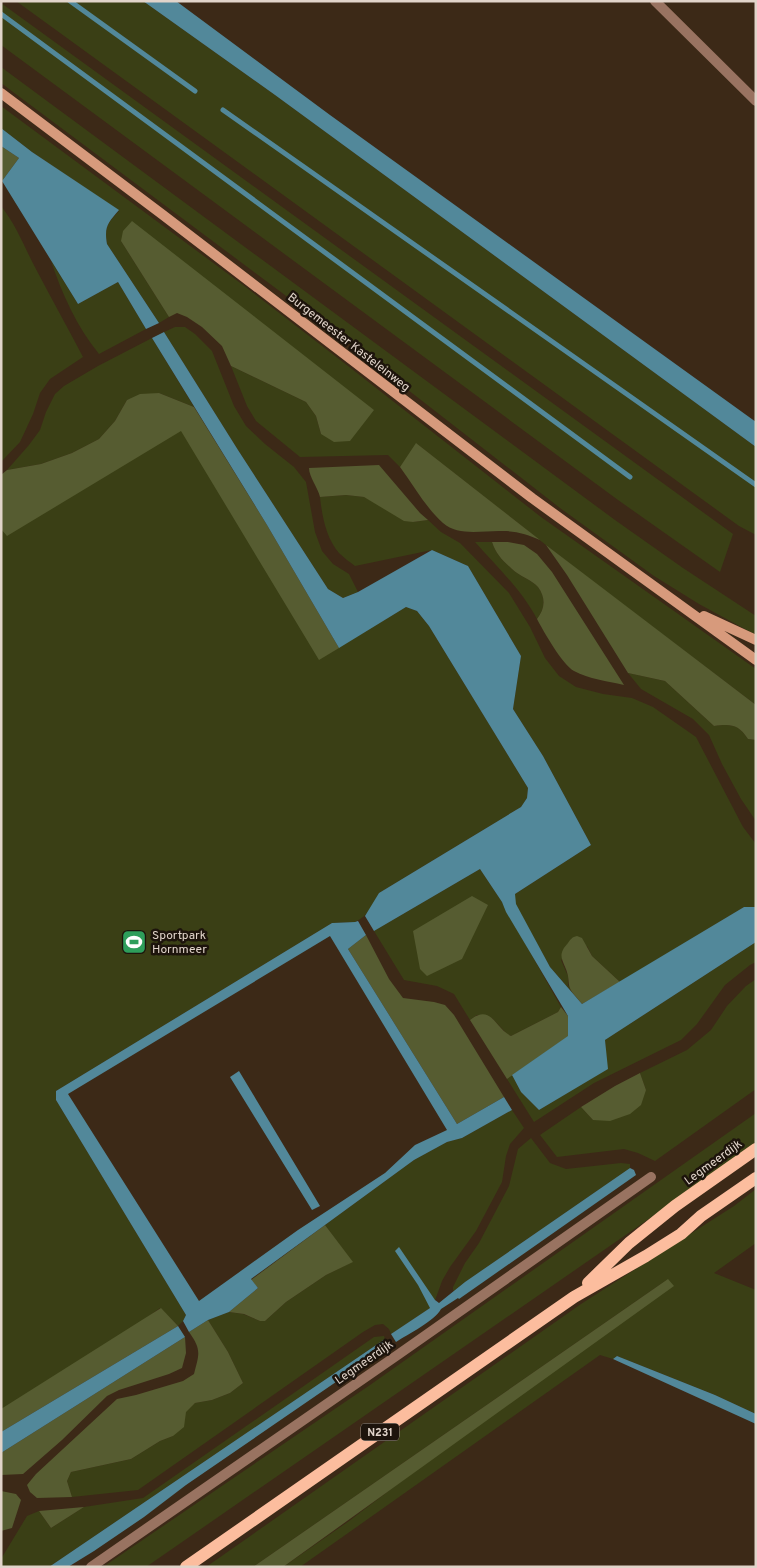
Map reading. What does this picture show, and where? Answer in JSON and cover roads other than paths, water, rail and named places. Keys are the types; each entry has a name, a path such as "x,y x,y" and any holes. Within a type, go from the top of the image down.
{"main road":[{"name":"Burgemeester Kasteleinweg","path":"1,93 532,498 756,660"},
{"name":"Burgemeester Kasteleinweg","path":"684,608 756,640"},
{"name":"Legmeerdijk","path":"574,1297 630,1243 668,1212 756,1149"},
{"name":"Legmeerdijk","path":"186,1567 574,1297 681,1234 701,1216 756,1178"}],"street":[{"path":"655,1 756,101"},
{"name":"Legmeerdijk","path":"91,1567 651,1177"}],"water":[{"path":"143,1 176,1 330,115 756,422 756,447 275,95"},
{"path":"1,128 32,152 119,210 108,225 106,233 107,244 159,323 146,329 118,282 78,304 2,181 19,158 1,146"},
{"path":"164,332 328,589 343,598 358,592 432,550 468,566 521,656 513,709 543,756 591,845 515,894 516,904 550,967 582,1004 744,907 756,907 756,942 605,1040 608,1069 539,1110 521,1092 512,1075 568,1036 568,1016 506,912 502,902 480,869 374,931 365,916 379,893 521,807 527,798 528,788 429,626 417,611 406,607 339,648 267,525 152,338"},
{"path":"358,921 366,935 348,949 457,1124 504,1097 512,1110 462,1138 447,1142 414,1160 251,1279 258,1288 229,1312 208,1320 189,1332 183,1321 186,1315 56,1100 56,1091 332,923","holes":["330,936 447,1130 415,1145 385,1173 298,1230 199,1301 68,1094"]},
{"path":"239,1071 320,1206 312,1210 230,1077"},
{"path":"630,1168 634,1170 636,1175 459,1299 441,1309 427,1323 396,1342 391,1334 430,1308 418,1285 395,1251 399,1247 435,1300 439,1303 465,1282"},
{"path":"178,1326 185,1337 1,1453 1,1432"},
{"path":"385,1339 389,1345 384,1349 186,1485 144,1517 94,1551 68,1567 49,1567"},
{"path":"617,1356 715,1395 756,1414 756,1424 613,1359"}],"waterway":[{"path":"70,1 195,91"},
{"path":"1,14 630,477"},
{"path":"223,110 756,485"}],"place":[{"name":"Sportpark Hornmeer","path":"134,942"}]}
